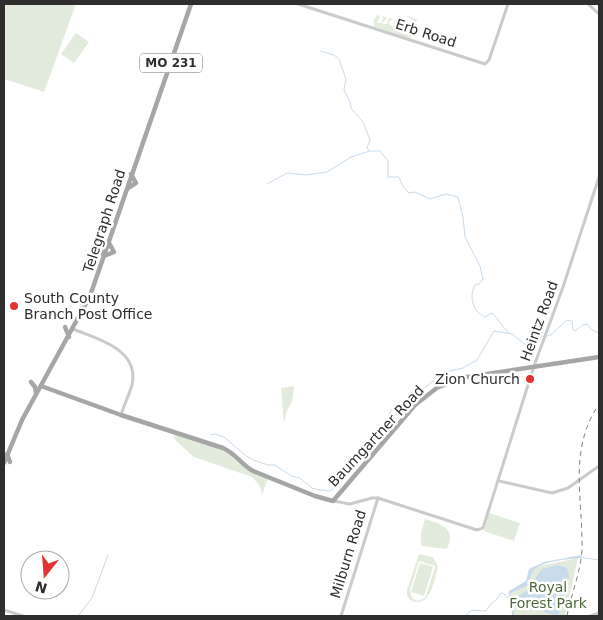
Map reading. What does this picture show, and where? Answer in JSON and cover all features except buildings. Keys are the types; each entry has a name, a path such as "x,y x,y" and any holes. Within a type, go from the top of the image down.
{"main road":[{"name":"Telegraph Road","path":"4,463 19,425 90,296 191,4"},
{"path":"109,243 114,252 104,256 99,247 109,243"},
{"path":"68,337 66,326 76,323"},
{"name":"Baumgartner Road","path":"41,386 120,415 223,448 231,452 253,471 333,501 415,405 432,391 446,383 462,378 599,357"},
{"path":"31,382 35,387 36,394 49,390 46,377"},
{"path":"7,454 10,462"},
{"path":"326,499 338,494"}],"street":[{"name":"Erb Road","path":"298,4 485,64 489,60 508,4"},
{"path":"588,4 599,14"},
{"name":"Heintz Road","path":"378,498 476,530 481,530 484,526 536,359 563,287 599,178"},
{"path":"73,329 108,342 117,348 125,358 131,369 132,379 131,388 120,415"},
{"path":"536,359 542,365"},
{"path":"124,406 126,413 131,418"},
{"path":"499,481 554,492 568,488 599,466"},
{"path":"338,494 343,503"},
{"path":"333,501 353,504 378,498"},
{"name":"Milburn Road","path":"341,616 378,498"},
{"path":"4,610 23,616"},
{"path":"590,616 599,613"}],"green space":[{"path":"4,4 76,4 44,92 4,79"},
{"path":"377,15 380,16 377,23 382,23 383,16 387,18 382,24 387,24 389,18 393,19 389,24 393,27 395,20 398,19 398,23 394,27 397,29 402,22 402,29 405,32 408,31 406,29 408,27 405,19 411,23 413,20 404,15 417,19 410,39 374,26 374,20"},
{"path":"76,33 89,42 74,63 61,54"},
{"path":"294,386 292,402 287,410 284,423 281,388"},
{"path":"173,433 225,450 245,468 259,476 268,478 262,495 260,486 252,477 194,457 175,440"},
{"path":"489,513 520,523 514,541 484,531"},
{"path":"425,519 442,525 449,532 450,542 447,549 421,546 421,532"},
{"path":"419,554 433,557 438,566 433,586 426,598 417,602 410,600 407,590","holes":["419,561 435,566 426,596 419,600 412,598 410,590"]},
{"name":"Royal Forest Park","path":"578,558 565,616 514,616 511,594 529,581 535,567"},
{"path":"420,563 433,567 424,596 411,592"}],"water":[{"path":"581,555 581,558 543,564 534,570 528,585 511,594 514,608 514,616 512,616 511,603 508,599 509,591 526,581 529,569 544,562"},
{"path":"558,565 567,568 569,576 560,612 557,616 520,601 519,596 532,587 542,569"}],"waterway":[{"path":"320,51 334,55 339,59 346,79 344,90 351,108 363,122 370,140 367,148 370,151"},
{"path":"267,184 287,173 306,175 327,172 351,157 370,151 380,151 388,161 388,177 399,177 402,185 409,193 415,192 430,199 446,194 458,197 465,237 480,266 483,279 473,289 473,303 477,311 485,317 492,313 508,332"},
{"path":"547,336 551,335 567,320 572,321 573,330 575,331 587,324 592,330 599,333"},
{"path":"397,410 402,410 406,400 417,394 438,377 449,371 463,368 477,360 494,331 512,334 526,345 537,336 543,336"},
{"path":"210,435 215,434 224,437 253,460 268,465 275,465 291,476 300,478 312,488 330,491 335,487 341,470 346,474 364,456 363,448 375,447 377,445 393,409"},
{"path":"78,616 92,598 108,555"},
{"path":"579,557 599,560"},
{"path":"465,616 472,610 486,611 501,593 508,598"}],"railway":[{"path":"567,616 580,566 582,549 580,457 589,421 599,404"}],"place":[{"name":"South County Branch Post Office","path":"14,306"},
{"name":"Zion Church","path":"530,379"}]}
